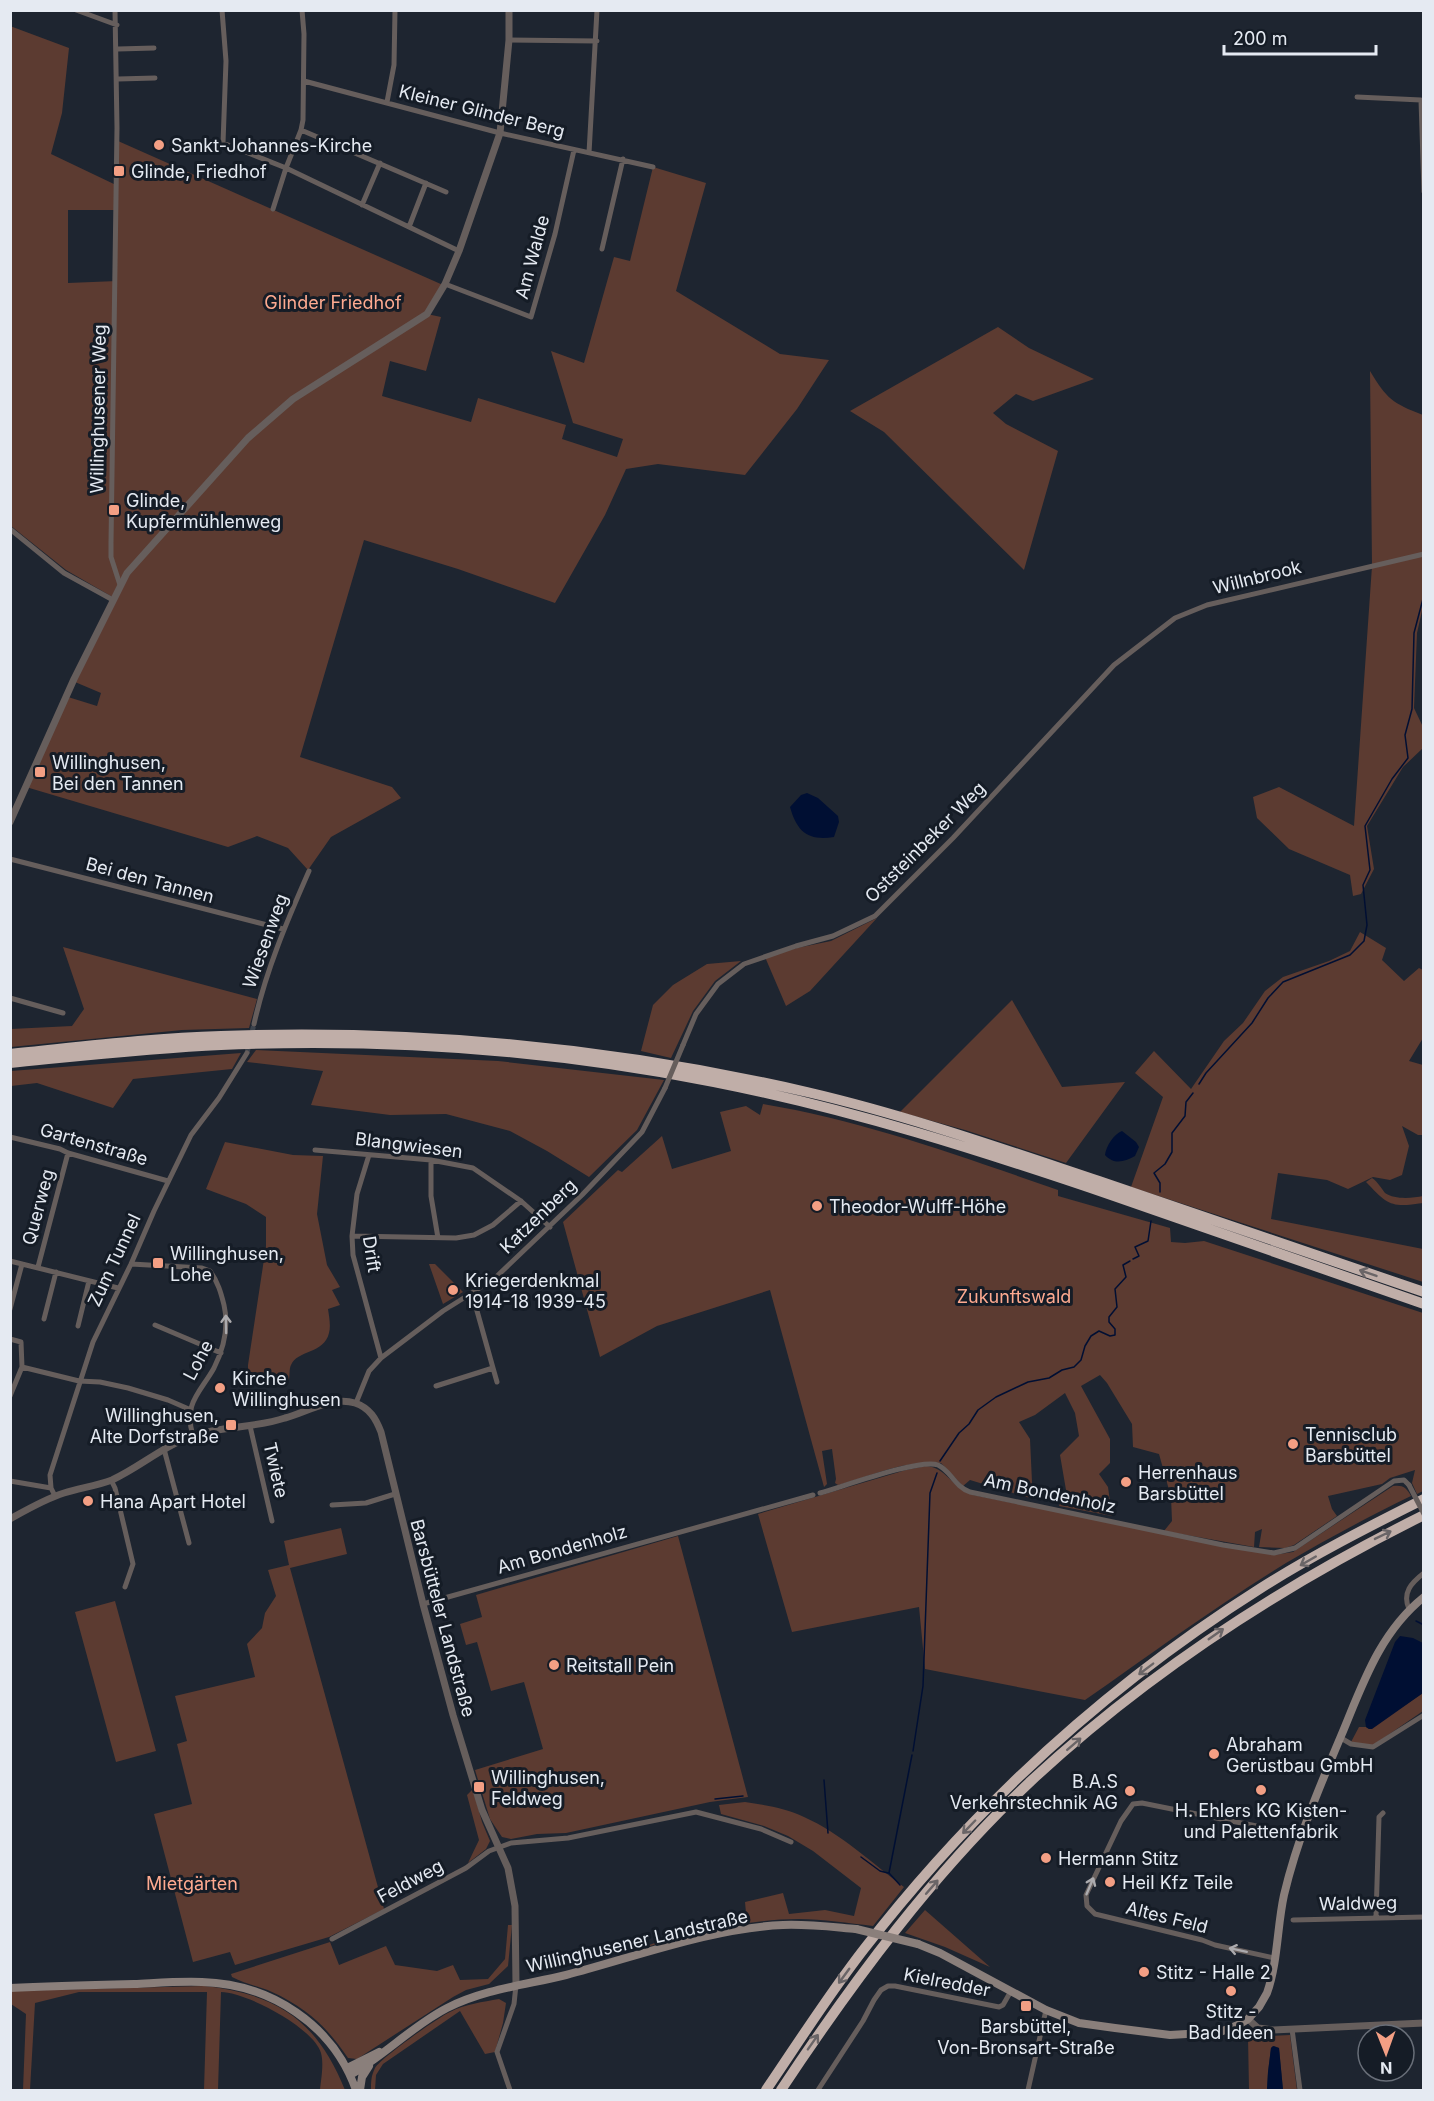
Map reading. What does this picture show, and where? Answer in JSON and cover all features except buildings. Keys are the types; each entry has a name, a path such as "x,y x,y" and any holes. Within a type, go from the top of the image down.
{"highway":[{"path":"10,1054 195,1037 324,1034 405,1036 487,1042 639,1059 808,1092 926,1124 1424,1292"},
{"path":"10,1063 205,1046 323,1043 486,1051 648,1070 806,1101 924,1134 1012,1161 1424,1304"},
{"path":"766,2091 806,2030 864,1950 910,1893 959,1837 1060,1739 1143,1670 1250,1596 1358,1532 1424,1499"},
{"path":"781,2091 866,1967 964,1851 1035,1778 1118,1706 1236,1620 1351,1551 1424,1515"}],"main road":[{"path":"1248,2019 1259,2007 1267,1993 1283,1898 1301,1835 1373,1661 1394,1626 1424,1597"},
{"name":"Willinghusener Landstraße","path":"349,2072 356,2063 386,2049 445,2009 479,1994 552,1978 697,1939 740,1930 783,1925 823,1925 856,1929 918,1944 940,1953 1046,2010 1079,2023 1170,2035 1220,2032 1248,2019"},
{"path":"10,1988 202,1982 240,1986 262,1993 291,2008 323,2034 336,2050 358,2091"},
{"name":"Willinghusener Landstraße","path":"349,2072 372,2063 386,2049"},
{"path":"336,2050 349,2061 356,2063"},
{"path":"358,2091 362,2078 372,2063"}],"street":[{"path":"76,10 117,25"},
{"name":"Willinghusener Weg","path":"115,10 118,79 111,557 120,585"},
{"path":"222,10 226,61 223,143 286,168 459,250"},
{"path":"273,209 301,130 304,81 302,10"},
{"path":"387,102 394,65 395,10"},
{"path":"10,822 70,687 127,573 248,438 293,399 427,314 445,284 459,250 500,134 509,40 509,10"},
{"path":"589,153 597,10"},
{"path":"509,40 597,42"},
{"path":"117,49 154,48"},
{"path":"118,79 155,78"},
{"name":"Kleiner Glinder Berg","path":"304,81 500,134 653,167"},
{"path":"1357,97 1422,100 1424,192"},
{"path":"301,130 446,192"},
{"name":"Am Walde","path":"445,284 531,316 555,234 574,150"},
{"path":"602,249 622,159"},
{"path":"362,205 380,163"},
{"path":"410,227 426,183"},
{"path":"10,530 64,573 113,600"},
{"name":"Willnbrook","path":"1114,665 1175,618 1206,605 1424,554"},
{"name":"Oststeinbeker Weg","path":"683,1045 696,1014 718,984 744,964 833,936 875,916 953,838 1114,665"},
{"name":"Bei den Tannen","path":"10,859 283,929"},
{"name":"Wiesenweg","path":"254,1024 266,975 283,929 309,871"},
{"path":"10,998 63,1013"},
{"name":"Katzenberg","path":"356,1403 369,1371 381,1358 442,1311 494,1279 550,1227 642,1132 665,1088 683,1045"},
{"name":"Zum Tunnel","path":"51,1488 50,1475 93,1342 191,1135 219,1098 248,1053"},
{"name":"Gartenstraße","path":"10,1137 60,1149 168,1181"},
{"name":"Blangwiesen","path":"315,1150 431,1160 473,1168 521,1201 550,1227"},
{"name":"Querweg","path":"38,1267 68,1153"},
{"name":"Drift","path":"369,1155 357,1194 352,1236 355,1264 381,1358"},
{"path":"431,1160 431,1196 438,1238"},
{"path":"352,1236 456,1238 474,1235 493,1225 521,1201"},
{"path":"10,1261 118,1288"},
{"path":"10,1309 22,1264"},
{"name":"Lohe","path":"131,1264 202,1268 210,1271 220,1288 225,1311 226,1333 221,1353 213,1370 199,1389 191,1410 190,1425 193,1436"},
{"path":"45,1319 56,1272"},
{"path":"78,1326 89,1281"},
{"path":"472,1293 497,1382"},
{"path":"155,1325 221,1353"},
{"path":"10,1339 21,1342 22,1367 11,1393"},
{"path":"22,1367 79,1381 100,1382 128,1388 191,1410"},
{"path":"436,1386 493,1368"},
{"path":"10,1519 55,1496 111,1480 164,1449 193,1436 284,1419 327,1404 342,1401 356,1403"},
{"name":"Barsbütteler Landstraße","path":"356,1403 376,1418 423,1604 475,1788 508,1868 515,1906 516,1985"},
{"name":"Twiete","path":"250,1426 272,1521"},
{"path":"164,1449 189,1543"},
{"name":"Am Bondenholz","path":"423,1604 914,1465 935,1464 944,1469 960,1487 969,1492 1223,1545 1274,1553 1295,1548 1394,1481 1404,1479 1424,1515"},
{"path":"111,1480 115,1488 133,1564 125,1587"},
{"path":"10,1481 51,1488 55,1496"},
{"path":"332,1505 366,1503 395,1494"},
{"path":"1409,1609 1407,1591 1411,1584 1424,1573"},
{"path":"1341,1738 1351,1744 1373,1747 1424,1715"},
{"name":"Altes Feld","path":"1274,1958 1217,1946 1202,1940 1095,1914 1087,1906 1086,1895 1121,1821 1133,1804 1142,1803 1301,1835"},
{"path":"500,1846 568,1838 696,1812 761,1829 791,1842"},
{"path":"1376,1917 1379,1817 1383,1813"},
{"name":"Feldweg","path":"332,1939 466,1868 500,1846"},
{"name":"Waldweg","path":"1293,1920 1424,1917"},
{"path":"510,2091 497,2052 514,2004 516,1985"},
{"name":"Kielredder","path":"818,2091 874,2000 881,1990 888,1986 999,2007 1003,2005 1011,1991"},
{"path":"1028,2091 1046,2010"},
{"path":"1248,2019 1258,2028 1273,2031 1424,2023"},
{"path":"1292,2029 1300,2091"}],"green space":[{"name":"Glinder Friedhof","path":"10,26 69,48 62,113 51,154 116,185 118,141 443,285 427,314 441,317 426,371 390,361 382,396 471,422 478,398 566,425 562,439 617,457 623,439 573,423 551,351 584,363 614,257 630,261 653,167 706,183 676,291 780,354 829,360 797,409 745,475 658,464 626,469 605,515 555,603 458,569 364,540 300,757 392,787 401,798 331,837 308,870 288,848 257,836 228,847 26,787 68,697 97,706 101,693 75,682 116,599 66,570 11,526","holes":["117,195 117,281 68,283 68,210 116,210"]},
{"path":"998,327 1029,348 1094,379 1033,401 1016,394 993,413 1006,424 1058,451 1024,570 884,432 850,411"},
{"path":"1370,371 1391,399 1423,415 1424,602 1417,633 1414,708 1423,727 1423,748 1403,767 1367,826 1374,869 1361,894 1353,896 1350,875 1289,849 1257,818 1253,797 1279,787 1354,826 1372,566"},
{"path":"877,918 810,991 786,1006 765,957 831,941"},
{"path":"1360,932 1386,948 1382,960 1404,981 1419,968 1423,970 1423,1038 1409,1061 1423,1065 1423,1135 1418,1135 1402,1126 1409,1146 1402,1175 1390,1180 1373,1177 1348,1189 1327,1180 1278,1173 1271,1219 1423,1249 1423,1282 1131,1187 1163,1097 1135,1073 1154,1051 1191,1089 1224,1041 1243,1023 1265,991 1283,977 1350,951"},
{"path":"63,947 257,999 249,1028 182,1030 11,1047 11,1029 72,1026 84,1009"},
{"path":"741,961 715,981 693,1011 671,1058 641,1051 653,1005 673,985 707,964"},
{"path":"1012,1000 1062,1087 1125,1082 1066,1163 965,1130 900,1112"},
{"path":"256,1050 498,1061 664,1080 637,1130 589,1177 510,1131 446,1114 390,1115 311,1105 323,1071 247,1062"},
{"path":"241,1053 232,1069 133,1079 113,1108 37,1083 11,1086 11,1071"},
{"name":"Zukunftswald","path":"763,1104 838,1120 912,1141 1058,1190 1058,1196 1170,1228 1171,1242 1204,1241 1423,1313 1423,1491 1417,1494 1412,1483 1415,1470 1390,1478 1382,1484 1328,1496 1337,1516 1294,1545 1285,1548 1259,1547 1262,1529 1255,1532 1254,1547 1164,1531 1172,1521 1171,1497 1159,1454 1133,1447 1132,1424 1100,1375 1081,1386 1110,1439 1110,1463 1099,1474 1108,1487 1112,1516 1059,1506 1066,1490 1060,1455 1079,1436 1075,1413 1065,1393 1035,1415 1019,1422 1030,1439 1032,1482 1030,1498 970,1480 963,1486 941,1463 928,1462 889,1469 838,1485 835,1483 832,1449 822,1451 827,1484 824,1487 770,1290 657,1326 600,1357 563,1222 618,1170 622,1172 662,1136 672,1169 731,1151 720,1112 746,1106 760,1115"},
{"path":"225,1142 293,1155 323,1156 317,1214 327,1265 340,1287 332,1290 340,1305 328,1309 329,1333 322,1345 294,1360 290,1367 289,1380 275,1385 248,1382 248,1365 266,1246 266,1217 246,1204 206,1189"},
{"path":"1372,1178 1389,1195 1404,1198 1423,1196 1423,1203 1397,1205 1391,1203 1366,1182"},
{"path":"429,1264 435,1264 463,1292 443,1304"},
{"path":"926,1466 939,1470 960,1488 973,1495 1274,1555 1293,1552 1393,1486 1404,1487 1411,1496 1332,1537 1260,1579 1085,1700 925,1669 919,1607 792,1632 758,1514"},
{"name":"Mietgärten","path":"341,1528 347,1554 290,1568 384,1909 329,1937 235,1965 230,1952 193,1962 154,1814 192,1804 177,1744 187,1741 175,1696 255,1677 247,1644 262,1628 265,1613 276,1596 268,1570 289,1565 284,1541"},
{"path":"678,1536 748,1797 710,1802 566,1833 537,1834 511,1839 502,1837 490,1819 475,1770 543,1749 524,1682 491,1691 477,1642 466,1645 460,1624 482,1617 476,1595"},
{"path":"115,1601 156,1751 116,1762 75,1612"},
{"path":"1423,1693 1423,1711 1372,1746 1351,1742 1359,1727 1369,1729"},
{"path":"473,1789 490,1841 486,1849 468,1863 479,1840 467,1795"},
{"path":"745,1802 783,1809 817,1824 843,1840 904,1887 873,1926 808,1919 758,1922 698,1933 639,1949 686,1931 746,1913 745,1902 783,1893 789,1914 825,1910 854,1916 861,1888 813,1851 788,1836 764,1826 721,1814 719,1805"},
{"path":"925,1910 990,1967 945,1947 905,1933"},
{"path":"508,1925 512,1925 508,1966 489,1984 466,1990 453,1997 357,2059 348,2058 324,2028 296,2005 272,1992 232,1977 231,1974 330,1942 339,1965 386,1946 395,1965 437,1971 453,1965 460,1980 488,1979 505,1959"},
{"path":"204,1986 253,1996 274,2004 292,2015 322,2046 345,2090 320,2090 322,2057 316,2043 278,2013 246,1998 221,1992 218,2090 204,2090 207,1992 79,1992 35,2003 30,2090 23,2090 26,2014 11,2004 10,1991"},
{"path":"499,1999 506,2003 495,2052 485,2054 460,2011 383,2064 376,2075 375,2090 371,2090 372,2076 379,2063 422,2030 456,2009"},
{"path":"1290,2035 1297,2090 1283,2090 1279,2048 1274,2046 1271,2048 1267,2090 1249,2090 1248,2037"}],"water":[{"path":"807,793 818,798 838,816 839,822 834,837 810,836 796,823 790,807 801,795"},
{"path":"1122,1131 1139,1147 1135,1156 1123,1161 1112,1160 1105,1155 1106,1152 1113,1138"},
{"path":"1400,1636 1413,1638 1423,1643 1423,1693 1369,1729 1366,1727 1365,1720 1395,1642"},
{"path":"1273,2046 1279,2048 1283,2090 1267,2090"}],"waterway":[{"path":"1199,1084 1206,1073 1252,1023 1268,998 1283,982 1350,955 1364,941 1367,925 1363,885 1370,870 1365,826 1392,779 1408,758 1405,735 1412,709 1414,633 1424,595"},
{"path":"1160,1192 1160,1183 1154,1173 1165,1164 1172,1152 1172,1133 1185,1116 1186,1102 1193,1093"},
{"path":"1133,1259 1139,1256 1135,1247 1148,1241 1151,1221"},
{"path":"940,1461 978,1410 996,1397 1028,1382 1049,1378 1062,1370 1074,1367 1081,1360 1091,1336 1099,1331 1110,1336 1115,1335 1115,1329 1109,1322 1109,1317 1117,1307 1115,1289 1126,1277 1123,1265 1130,1261"},
{"path":"913,1751 923,1686 930,1493 937,1473"},
{"path":"1416,1621 1424,1625"},
{"path":"900,1885 889,1873 912,1755"},
{"path":"824,1780 828,1833"},
{"path":"715,1799 743,1796"},
{"path":"861,1857 880,1871 888,1873"}],"tunnel":[{"path":"247,1053 254,1024"}],"place":[{"name":"Sankt-Johannes-Kirche","path":"159,145"},
{"name":"Glinde, Friedhof","path":"119,171"},
{"name":"Glinde, Kupfermühlenweg","path":"114,510"},
{"name":"Willinghusen, Bei den Tannen","path":"40,772"},
{"name":"Theodor-Wulff-Höhe","path":"817,1206"},
{"name":"Willinghusen, Lohe","path":"158,1263"},
{"name":"Kriegerdenkmal 1914-18 1939-45","path":"453,1290"},
{"name":"Kirche Willinghusen","path":"220,1388"},
{"name":"Willinghusen, Alte Dorfstraße","path":"231,1425"},
{"name":"Tennisclub Barsbüttel","path":"1293,1444"},
{"name":"Herrenhaus Barsbüttel","path":"1126,1482"},
{"name":"Hana Apart Hotel","path":"88,1501"},
{"name":"Reitstall Pein","path":"554,1665"},
{"name":"Abraham Gerüstbau GmbH","path":"1214,1754"},
{"name":"Willinghusen, Feldweg","path":"479,1787"},
{"name":"H. Ehlers KG Kisten- und Palettenfabrik","path":"1261,1790"},
{"name":"B.A.S Verkehrstechnik AG","path":"1130,1791"},
{"name":"Hermann Stitz","path":"1046,1858"},
{"name":"Heil Kfz Teile","path":"1110,1882"},
{"name":"Stitz - Halle 2","path":"1144,1972"},
{"name":"Stitz - Bad Ideen","path":"1231,1991"},
{"name":"Barsbüttel, Von-Bronsart-Straße","path":"1026,2006"}]}
